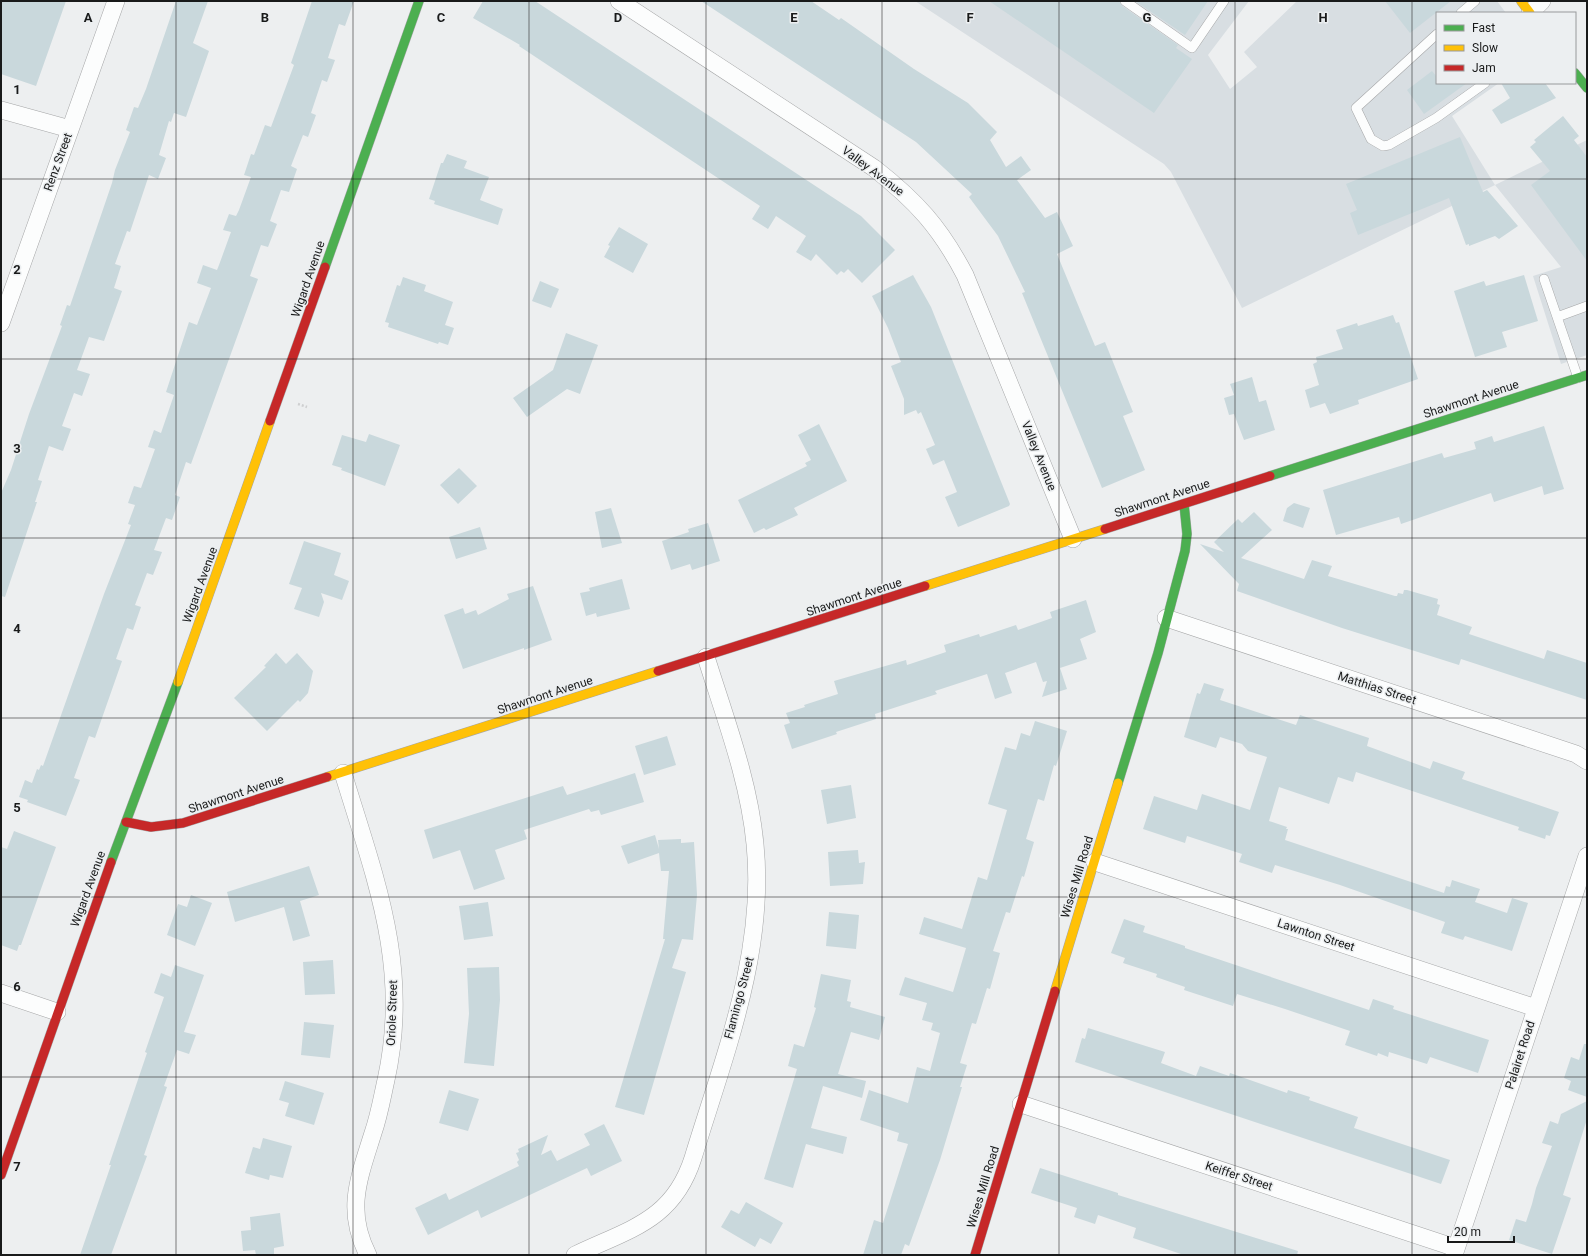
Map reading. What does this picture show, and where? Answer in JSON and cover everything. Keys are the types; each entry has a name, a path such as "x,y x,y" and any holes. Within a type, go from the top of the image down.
{"street":[{"name":"Renz Street","path":"1,323 116,1"},
{"name":"Wigard Avenue","path":"1,1175 57,1012 126,822 156,745 419,1"},
{"name":"Valley Avenue","path":"619,1 874,168 893,183 927,215 953,252 965,275 1073,539"},
{"path":"1521,1 1529,12"},
{"path":"1531,12 1542,1"},
{"path":"1576,74 1587,88"},
{"path":"1,110 70,129"},
{"name":"Shawmont Avenue","path":"126,822 151,827 183,823 1587,375"},
{"name":"Wises Mill Road","path":"975,1255 1158,653 1166,618 1185,551 1187,534 1184,504"},
{"name":"Matthias Street","path":"1166,618 1576,754 1587,761"},
{"name":"Flamingo Street","path":"575,1255 644,1222 658,1213 679,1191 688,1174 746,981 754,939 758,892 755,843 748,798 742,774 706,657"},
{"name":"Oriole Street","path":"343,773 384,908 390,937 394,970 392,1040 387,1078 377,1121 358,1180 354,1199 355,1216 359,1235 368,1255"},
{"name":"Palairet Road","path":"1455,1252 1587,856"},
{"name":"Lawnton Street","path":"1095,862 1536,1008"},
{"path":"1,993 57,1012"},
{"name":"Keiffer Street","path":"1021,1104 1455,1252"}],"lane":[{"path":"1125,1 1192,48 1224,1"},
{"path":"1462,12 1475,1"},
{"path":"1436,35 1356,108 1371,138 1383,146 1389,145 1436,118 1484,84"},
{"path":"1544,279 1578,378"},
{"path":"1557,317 1587,306"}],"shaded area":[{"path":"915,1 1249,1 1208,55 1230,89 1257,67 1244,52 1297,1 1497,1 1505,12 1436,12 1436,84 1498,84 1452,116 1495,185 1242,308 1171,172 1164,164"},
{"path":"1587,140 1587,355 1561,364 1533,276 1561,267 1495,185"}],"building":[{"path":"1,1 66,1 36,86 1,74"},
{"path":"176,1 208,1 193,43 209,51 186,117 174,113 171,122 169,121 159,155 166,158 158,179 149,175 130,232 127,231 115,264 121,266 114,288 122,291 104,341 89,337 77,370 90,374 82,396 74,393 62,426 71,429 63,451 49,446 38,480 42,481 35,502 37,502 5,597 1,596 1,493 11,470 29,414 62,326 60,325 67,305 70,306 112,183 115,170 130,132 126,130 134,107 138,108 146,89"},
{"path":"312,1 354,1 345,26 339,24 328,58 335,60 327,82 322,80 311,113 316,115 308,137 303,135 291,166 297,169 289,192 281,190 270,221 277,224 268,247 261,245 250,276 258,279 191,464 186,462 175,495 180,497 172,520 166,518 154,550 162,552 153,575 147,573 135,605 141,607 133,630 127,628 116,659 122,661 95,738 89,736 74,778 80,780 66,816 27,802 28,800 19,797 25,780 32,783 37,769 39,770 41,765 43,766 104,594 131,525 128,524 135,505 128,503 134,486 141,488 155,449 148,447 154,430 161,433 174,395 166,392 189,322 197,325 211,288 197,283 203,265 217,270 231,232 223,230 229,214 236,216 239,210 251,177 244,175 251,154 254,155 265,125 271,127 294,65 291,63"},
{"path":"483,1 535,1 861,216 895,250 862,283 848,269 844,273 841,271 837,275 816,254 811,261 796,252 806,236 776,216 768,229 752,219 760,206 519,46 520,45 473,18"},
{"path":"701,1 811,1 839,20 841,18 914,69 968,103 997,132 990,140 1006,167 1021,156 1031,170 1017,180 1045,218 1057,212 1073,246 1057,254 1095,346 1105,342 1133,412 1123,416 1145,470 1102,488 1022,293 1025,292 998,236 969,197 972,194 916,142"},
{"path":"989,1 1119,1 1122,6 1178,45 1176,48 1192,59 1154,113"},
{"path":"1135,1 1208,1 1185,35"},
{"path":"1385,1 1451,1 1436,12 1410,33"},
{"path":"1432,71 1436,76 1436,84 1466,84 1424,114 1407,90"},
{"path":"1502,84 1546,84 1556,98 1501,124 1492,110 1510,98"},
{"path":"1563,116 1579,136 1574,140 1587,157 1587,261 1531,185 1550,171 1530,147 1536,142 1534,140"},
{"path":"1460,137 1483,192 1487,190 1518,226 1499,239 1495,236 1469,246 1469,244 1466,245 1449,198 1358,235 1350,213 1357,210 1346,184"},
{"path":"447,154 467,161 464,168 489,177 480,200 503,209 498,225 434,204 435,201 429,199 441,163 443,163"},
{"path":"619,227 648,244 633,273 604,257 610,246 608,245"},
{"path":"913,275 931,307 1010,504 1009,506 958,527 945,497 957,492 944,460 933,465 926,449 935,445 921,412 918,414 916,410 904,415 904,399 891,366 901,362 888,328 872,296"},
{"path":"1524,275 1538,321 1502,332 1507,347 1475,357 1454,291 1484,281 1486,286"},
{"path":"403,277 426,285 424,291 453,302 445,325 454,328 448,345 439,342 438,344 388,327 389,323 385,322 397,285 400,286"},
{"path":"540,281 559,289 551,308 532,301"},
{"path":"1393,315 1396,323 1399,322 1418,379 1358,400 1359,404 1330,414 1325,403 1310,408 1305,390 1319,385 1313,364 1317,362 1316,357 1343,349 1336,330 1357,323 1358,326"},
{"path":"566,333 598,345 580,394 567,389 527,417 513,398 553,370"},
{"path":"1252,377 1259,402 1266,400 1275,430 1244,440 1234,414 1229,415 1224,398 1234,395 1230,384"},
{"path":"819,424 847,481 794,508 798,515 766,530 764,528 754,533 738,500 807,466 805,463 811,460 798,435"},
{"path":"1544,426 1564,489 1544,495 1542,486 1494,502 1491,493 1401,524 1399,517 1336,535 1323,490 1442,453 1444,458 1476,449 1474,442 1492,436 1494,442"},
{"path":"369,434 400,445 385,486 341,470 342,468 332,465 342,435 366,442"},
{"path":"459,468 477,486 458,504 440,485"},
{"path":"1294,503 1310,508 1303,528 1283,521 1287,508"},
{"path":"611,508 622,543 602,548 595,512"},
{"path":"1254,512 1272,530 1241,558 1304,579 1312,560 1332,566 1328,576 1395,596 1397,596 1398,593 1403,594 1404,590 1407,590 1438,599 1437,604 1440,605 1437,615 1472,627 1469,634 1544,659 1547,650 1587,663 1587,700 1461,659 1459,665 1342,628 1237,591 1239,584 1200,544 1224,552 1214,542 1238,519 1242,523"},
{"path":"708,523 720,561 692,570 690,564 671,570 662,541 689,532 688,529"},
{"path":"480,527 487,549 456,559 449,537"},
{"path":"304,541 341,553 334,575 349,581 342,600 321,593 324,602 319,617 294,609 302,588 289,584"},
{"path":"622,579 630,609 597,617 596,613 586,616 580,593 590,591 589,588"},
{"path":"533,586 552,640 463,669 444,615 463,608 465,614 476,610 478,615 509,599 507,594"},
{"path":"1086,600 1096,632 1080,639 1087,659 1060,668 1067,689 1042,697 1047,681 1043,682 1036,662 1005,673 1012,693 995,699 987,674 935,691 937,694 875,714 876,719 836,732 837,734 792,749 784,725 790,723 786,713 805,707 804,705 838,694 834,681 906,660 907,665 946,652 944,645 979,634 980,637 1016,625 1018,630 1052,618 1050,612"},
{"path":"276,653 286,664 297,653 313,671 308,693 300,702 298,700 267,731 234,698 266,667 264,666"},
{"path":"1204,683 1224,689 1220,700 1296,725 1300,715 1369,738 1367,746 1430,769 1433,761 1465,772 1462,779 1559,812 1550,836 1546,835 1545,839 1518,830 1519,827 1356,772 1353,782 1338,777 1329,804 1279,787 1269,821 1287,827 1286,829 1288,829 1285,840 1444,893 1446,886 1450,887 1452,880 1480,889 1475,902 1507,913 1512,898 1528,903 1512,951 1465,936 1463,940 1441,933 1445,922 1340,885 1275,865 1272,873 1239,862 1242,854 1187,836 1185,843 1143,829 1154,796 1197,810 1202,794 1250,810 1267,757 1248,751 1242,744 1220,737 1216,748 1184,737 1197,693 1200,694"},
{"path":"1035,721 1067,731 1056,766 1054,765 1044,801 1038,799 1026,839 1034,842 1024,877 1022,876 1010,913 1006,912 993,951 1000,953 990,989 987,988 976,1024 972,1023 960,1063 967,1065 960,1087 962,1087 940,1160 909,1246 905,1244 901,1255 863,1255 874,1220 883,1223 908,1144 897,1141 899,1133 860,1120 869,1090 908,1103 917,1067 930,1071 940,1033 931,1030 933,1023 922,1020 927,1003 899,995 905,977 953,992 966,948 919,934 924,917 962,929 978,877 987,880 1007,810 988,804 1005,747 1016,750 1021,733 1030,736"},
{"path":"667,736 676,765 644,775 635,746"},
{"path":"635,773 644,802 601,815 599,810 591,812 589,809 524,830 527,839 495,850 505,879 474,890 460,850 433,859 424,830 563,786 567,795"},
{"path":"851,785 856,818 827,824 821,790"},
{"path":"14,831 56,847 21,945 19,945 17,951 1,945 1,847 7,849"},
{"path":"655,835 659,849 658,840 681,839 681,843 694,842 697,895 693,940 682,939 672,968 686,972 644,1115 615,1107 665,939 663,939 669,871 661,871 659,853 628,864 621,846"},
{"path":"858,850 859,863 865,862 863,884 830,886 828,852"},
{"path":"309,866 319,895 300,901 310,936 293,941 284,907 235,922 227,892"},
{"path":"191,895 212,903 195,946 167,935 178,904 187,907"},
{"path":"488,902 493,936 464,940 459,906"},
{"path":"829,912 859,915 856,949 826,946"},
{"path":"1124,919 1145,926 1143,932 1185,946 1185,948 1369,1010 1373,999 1394,1006 1393,1009 1489,1040 1478,1073 1430,1057 1427,1064 1389,1052 1388,1057 1378,1053 1377,1056 1345,1045 1350,1031 1237,994 1233,1006 1184,990 1185,987 1156,977 1157,974 1123,963 1125,958 1111,953"},
{"path":"333,960 335,994 305,995 303,962"},
{"path":"175,965 204,975 184,1032 196,1035 189,1054 177,1050 164,1086 167,1087 144,1155 147,1156 111,1255 80,1255 111,1165 109,1165 147,1053 145,1052 164,997 154,993 161,973 171,977"},
{"path":"499,967 500,1000 494,1066 464,1063 469,1014 467,968"},
{"path":"821,974 851,980 847,1001 851,1002 850,1007 885,1017 879,1040 851,1032 838,1074 866,1081 862,1098 823,1086 811,1128 847,1137 843,1154 806,1144 793,1188 764,1179 797,1069 788,1066 794,1044 804,1047 816,1008 814,1007"},
{"path":"304,1022 334,1025 330,1058 301,1055"},
{"path":"1088,1028 1165,1052 1161,1063 1196,1076 1200,1066 1229,1076 1230,1073 1287,1093 1288,1090 1310,1097 1309,1100 1358,1117 1354,1128 1450,1160 1441,1184 1075,1062 1082,1038 1085,1039"},
{"path":"1584,1044 1587,1044 1587,1097 1568,1090 1571,1081 1564,1078 1571,1057 1579,1060"},
{"path":"285,1081 324,1093 314,1125 285,1116 289,1103 279,1100"},
{"path":"449,1090 479,1099 468,1131 439,1123"},
{"path":"1587,1101 1587,1119 1563,1195 1571,1198 1552,1254 1509,1240 1516,1219 1526,1222 1536,1188 1552,1146 1542,1143 1550,1121 1558,1124 1561,1114"},
{"path":"604,1124 622,1161 591,1176 587,1168 481,1218 478,1210 428,1235 415,1208 446,1193 449,1200 519,1166 517,1162 519,1160 516,1153 519,1152 518,1149 548,1135 541,1155 551,1150 557,1161 590,1145 584,1134"},
{"path":"263,1138 292,1146 283,1178 270,1175 269,1180 245,1173 253,1147 260,1149"},
{"path":"1040,1168 1118,1193 1118,1195 1298,1251 1297,1255 1184,1255 1133,1238 1136,1228 1098,1215 1095,1224 1074,1217 1077,1208 1031,1193"},
{"path":"746,1202 783,1223 771,1244 760,1238 755,1247 721,1227 731,1210 739,1214"},
{"path":"280,1213 284,1246 274,1248 274,1255 256,1255 255,1250 243,1251 241,1231 251,1230 250,1217"}],"traffic: fast":[{"path":"325,267 419,1"},
{"path":"1576,74 1587,88"},
{"path":"1270,476 1587,375"},
{"path":"1118,783 1158,653 1185,551 1187,534 1184,504"},
{"path":"111,862 178,682"}],"traffic: slow":[{"path":"1521,1 1529,12"},
{"path":"178,682 270,421"},
{"path":"925,586 1105,529"},
{"path":"327,777 658,671"},
{"path":"1055,991 1118,783"}],"traffic: jam":[{"path":"270,421 325,267"},
{"path":"1105,529 1270,476"},
{"path":"658,671 925,586"},
{"path":"126,822 151,827 183,823 327,777"},
{"path":"1,1175 111,862"},
{"path":"975,1255 1055,991"}]}
